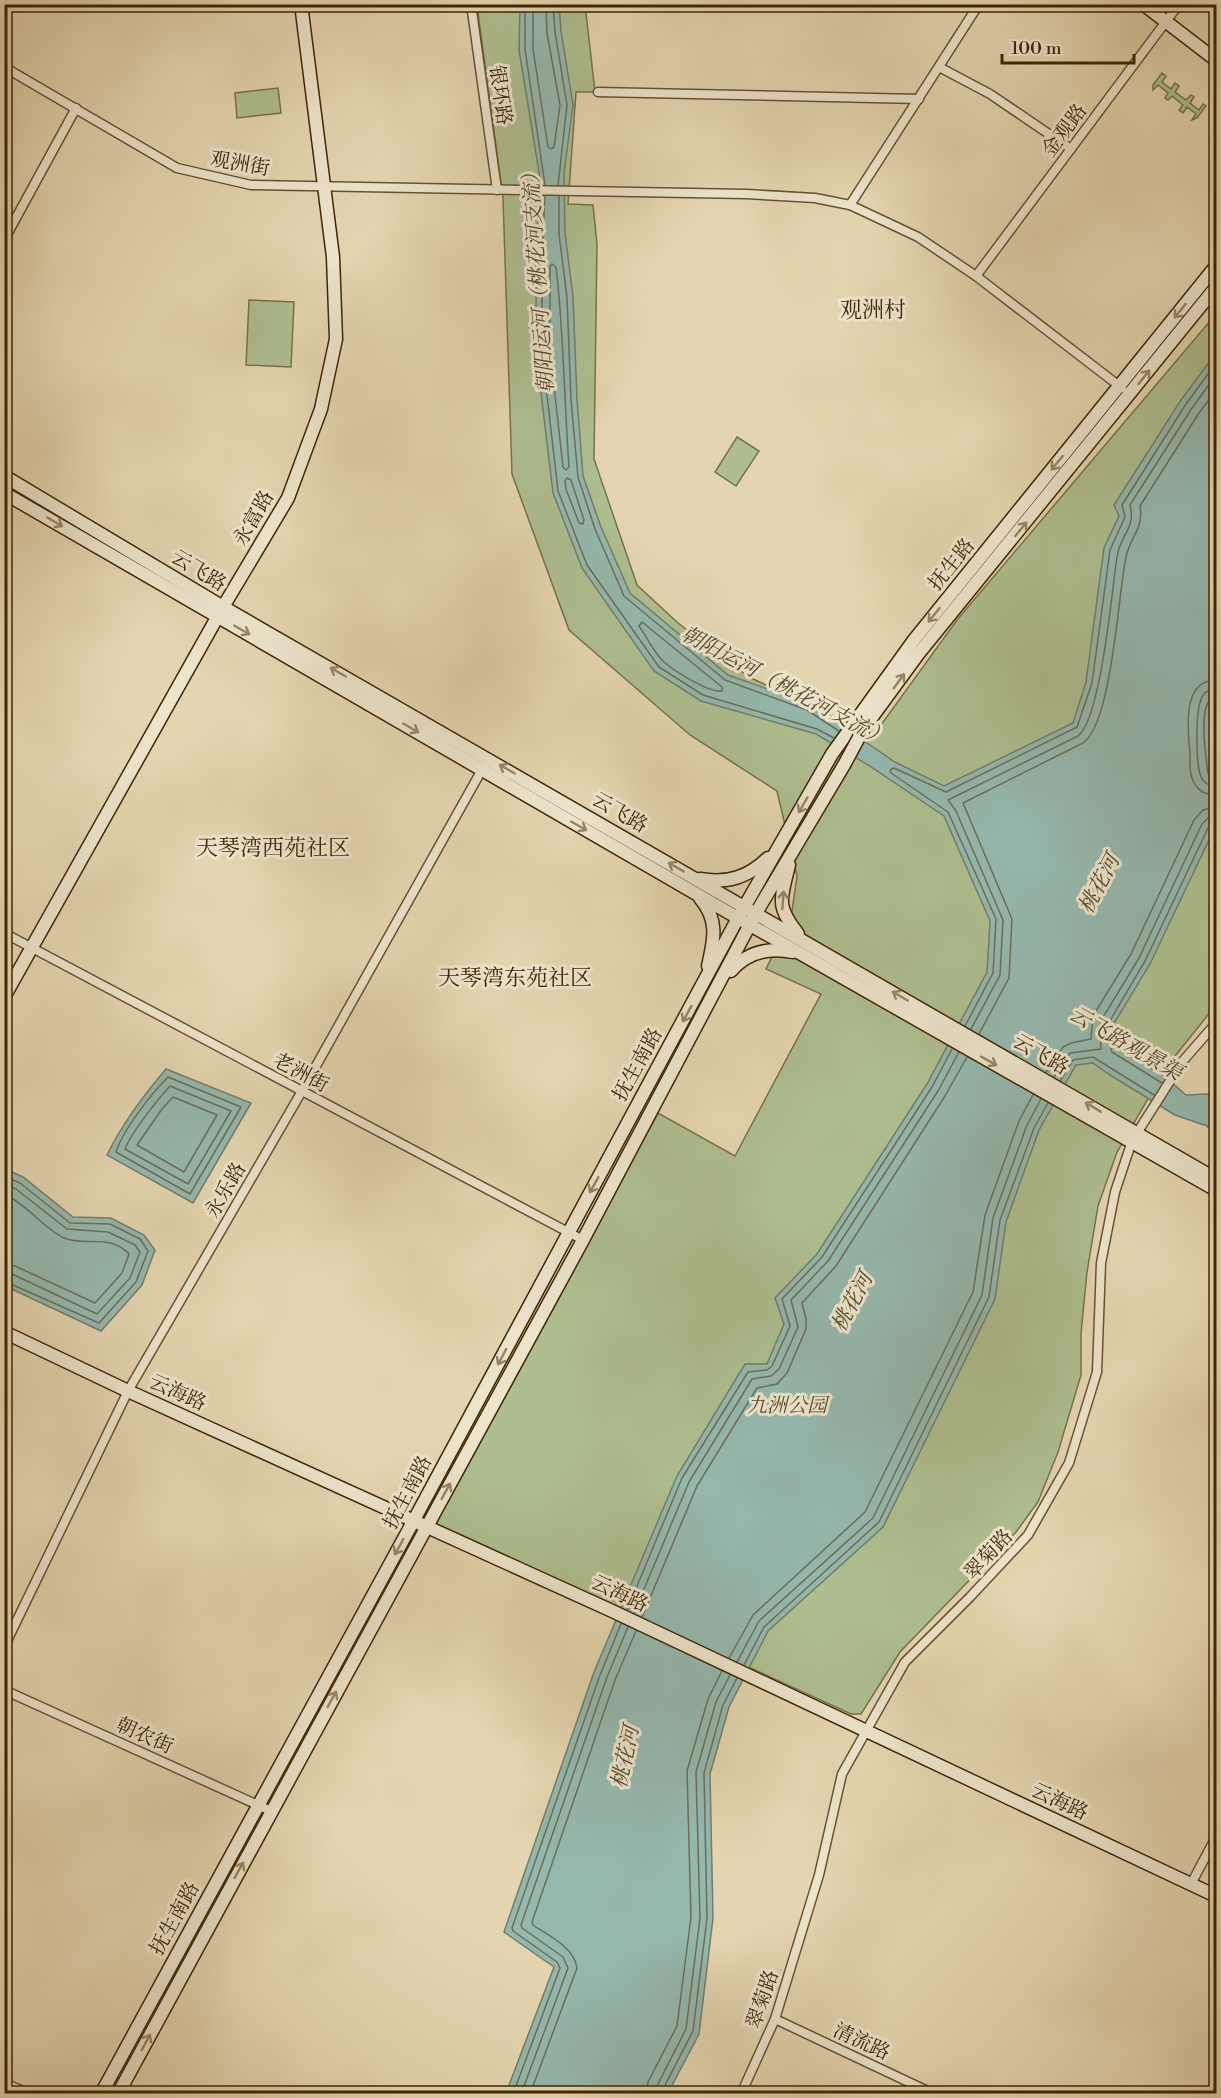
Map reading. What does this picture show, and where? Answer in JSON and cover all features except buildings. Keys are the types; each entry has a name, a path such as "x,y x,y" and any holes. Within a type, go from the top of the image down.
{"main road":[{"name":"永富路","path":"4,998 220,611 288,498 321,409 336,339 333,257 300,4"},
{"path":"1143,4 1216,60"},
{"name":"抚生路","path":"756,913 844,765 860,724 914,640 1216,266"},
{"name":"抚生路","path":"742,913 832,754 919,653 1216,287"},
{"name":"云飞路","path":"4,476 220,611 482,770 695,893 742,913 756,913 950,1025 1069,1100"},
{"name":"云飞路","path":"4,493 489,758 694,878 742,913 750,925 800,954 938,1032 1216,1179"},
{"path":"694,878 712,881 731,880 747,874 778,848"},
{"path":"791,855 782,910 803,940"},
{"path":"695,893 708,907 714,923 705,980"},
{"name":"抚生南路","path":"101,2094 742,913"},
{"name":"抚生南路","path":"118,2094 583,1240 756,913"},
{"path":"716,988 740,961 752,954 775,950 800,954"},
{"name":"云飞路","path":"1134,1137 1216,1190"},
{"name":"云海路","path":"4,1332 128,1391 610,1610 1216,1896"}],"street":[{"name":"银环路","path":"471,4 497,190"},
{"path":"850,205 979,4"},
{"name":"金观路","path":"976,276 1179,4"},
{"name":"观洲街","path":"4,67 177,168 251,185 747,194 815,198 850,205 918,237 976,276 1130,394"},
{"path":"939,67 990,94 1071,149"},
{"path":"598,92 919,99"},
{"path":"4,240 76,108"},
{"name":"永乐路","path":"4,1647 128,1391 302,1091 489,758"},
{"name":"老洲街","path":"4,933 583,1240"},
{"name":"翠菊路","path":"741,2094 775,2019 819,1875 842,1774 905,1662 1028,1535 1069,1463 1097,1372 1101,1263 1115,1192 1134,1137 1147,1115 1182,1062 1216,1023"},
{"name":"朝农街","path":"4,1690 271,1811"},
{"path":"1191,1884 1216,1837"},
{"name":"清流路","path":"775,2019 934,2094"},
{"path":"4,2083 30,2094"}],"green space":[{"name":"九洲公园","path":"477,5 585,5 595,92 576,92 568,204 593,205 597,244 594,459 637,585 678,623 749,677 873,736 957,620 1216,314 1216,1005 1167,1066 1117,1152 1098,1206 1087,1272 1081,1333 1081,1375 1058,1452 1038,1502 1016,1532 900,1652 861,1714 851,1714 434,1523 658,1113 735,1156 821,994 766,969 791,918 797,876 777,791 690,735 569,630 512,474 503,198"},
{"path":"1162,73 1166,76 1162,82 1171,89 1175,83 1179,86 1175,92 1186,100 1191,95 1194,97 1190,103 1199,110 1203,104 1206,106 1197,118 1192,120 1196,114 1187,107 1183,113 1179,110 1183,105 1172,96 1168,100 1165,98 1168,93 1158,85 1153,90 1153,85"},
{"path":"278,88 281,113 237,118 235,93"},
{"path":"249,300 294,302 291,367 246,365"},
{"path":"737,437 759,451 736,486 715,472"}],"water":[{"path":"559,4 573,105 564,173 565,233 573,297 583,476 601,527 630,593 728,675 810,704 895,762 944,786 1073,723 1086,682 1104,548 1119,516 1114,505 1181,400 1216,353 1216,689 1210,722 1216,825 1150,964 1113,1025 1117,1049 1163,1075 1186,1095 1207,1094 1216,1099 1216,1137 1207,1126 1175,1115 1093,1063 1076,1065 1039,1130 1006,1222 995,1299 883,1527 768,1631 729,1707 710,1774 713,1918 699,2034 668,2093 506,2093 554,1967 504,1932 594,1672 677,1476 745,1364 767,1364 784,1324 775,1298 817,1254 927,1084 987,972 990,921 944,816 868,765 816,734 701,701 654,671 582,568 553,493 536,351 536,252 540,178 519,50 520,5"},
{"path":"166,1069 251,1103 193,1203 107,1155 133,1110"},
{"path":"5,1169 23,1177 73,1217 111,1218 144,1235 155,1250 142,1285 101,1331 5,1286"}],"district":[{"name":"观洲村","path":"873,309"},
{"name":"天琴湾西苑社区","path":"273,847"},
{"name":"天琴湾东苑社区","path":"515,977"}],"water label":[{"name":"朝阳运河（桃花河支流）","path":"538,278"},
{"name":"朝阳运河（桃花河支流）","path":"785,686"},
{"name":"桃花河","path":"1099,884"},
{"name":"云飞路观景渠","path":"1126,1043"},
{"name":"桃花河","path":"852,1302"},
{"name":"桃花河","path":"625,1757"}]}
